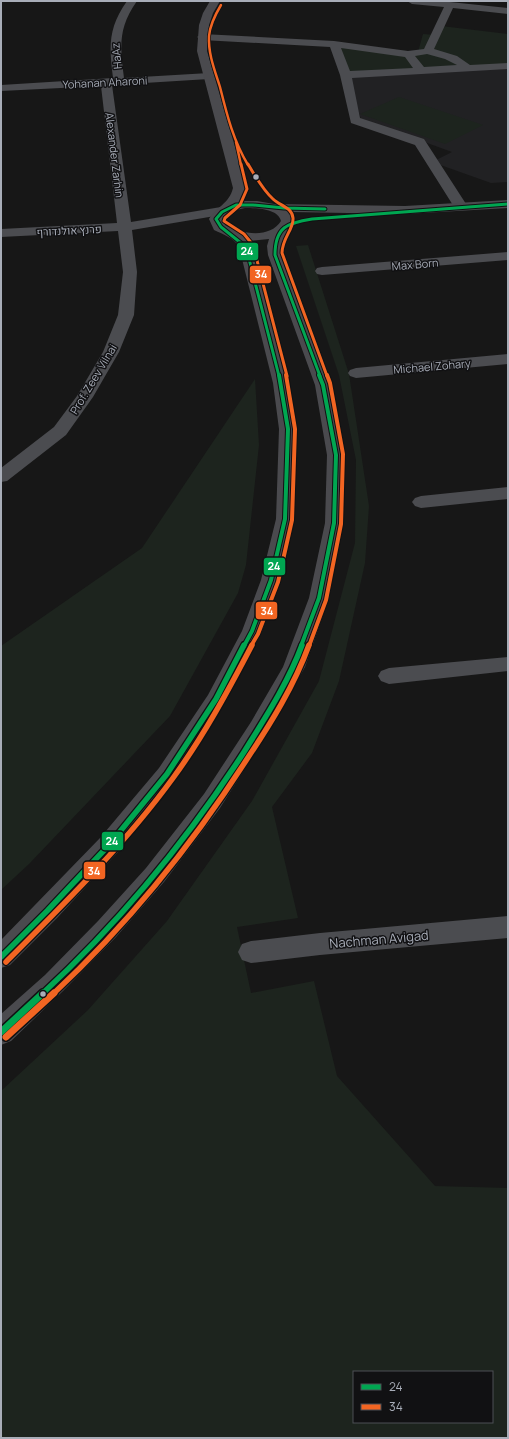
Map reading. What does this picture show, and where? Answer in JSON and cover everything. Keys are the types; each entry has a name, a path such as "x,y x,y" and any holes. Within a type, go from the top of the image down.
{"street":[{"path":"1,956 48,910 109,845 166,774 216,699 252,630 272,580 285,519 288,429 281,383 246,247 240,238 217,223 216,219 236,198 240,188 228,140 202,51 202,37 205,23 215,1"},
{"path":"412,1 446,3 508,11"},
{"path":"428,51 446,3"},
{"name":"HaAz","path":"119,82 114,40 118,22 129,5"},
{"path":"202,37 334,44 408,54 428,51 446,55 458,60 467,68"},
{"path":"334,44 346,75 355,120 420,142 461,207"},
{"path":"408,54 421,71"},
{"path":"346,75 508,66"},
{"name":"Yohanan Aharoni","path":"1,88 209,76"},
{"name":"Alexander Zarhin","path":"106,82 131,227"},
{"path":"1,1032 54,983 107,928 155,875 212,801 259,728 294,667 319,598 334,523 336,455 323,385 274,255 274,246 282,228 287,221 286,216 274,208 254,185 228,140"},
{"path":"225,209 245,204 274,208 405,210"},
{"path":"229,232 253,236 272,233 282,228 308,220 405,210 508,204"},
{"name":"פרנץ אולנדורף","path":"131,227 225,209"},
{"name":"פרנץ אולנדורף","path":"1,233 131,227 201,228 229,232"},
{"name":"Prof. Zeev Vilnai","path":"1,477 60,431 85,397 111,352 126,315 130,272 131,227"},
{"name":"Max Born","path":"322,271 508,256"},
{"name":"Michael Zohary","path":"356,373 508,359"},
{"path":"421,502 508,493"},
{"path":"389,676 508,664"},
{"name":"Nachman Avigad","path":"251,952 320,944 508,927"}],"shaded area":[{"path":"441,26 508,34 508,68 347,76 334,44 418,52 423,34 436,35"},
{"path":"508,68 508,182 491,183 432,162 452,152 361,119 347,76"},
{"path":"399,97 483,125 445,144 360,114"},
{"path":"308,245 349,374 369,506 365,563 339,681 312,753 272,807 298,918 237,927 251,993 314,981 337,1076 435,1186 508,1188 508,1438 1,1438 1,1091 88,1010 167,921 252,801 319,681 355,543 356,460 339,375 296,246"},
{"path":"255,379 259,445 246,565 238,593 170,716 29,864 1,890 1,646 142,548"}],"transit line":[{"name":"34","path":"6,1037 59,988 112,934 161,879 218,805 265,732 300,670 326,600 341,524 343,454 330,383 282,253 283,241 293,224 291,211 287,207 276,202 254,174 237,145 228,120 209,47 211,27 221,5"},
{"name":"34","path":"6,962 53,915 114,850 173,778 222,702 258,634 278,582 292,520 295,429 288,381 253,245 244,234 224,221 225,218 240,205 247,189 236,142"},
{"name":"24","path":"1,957 48,910 109,845 167,774 216,699 252,631 271,580 285,519 288,429 281,383 246,247 243,243 225,231 216,219 229,207 244,204 284,208 325,209"},
{"name":"24","path":"1,1032 54,983 107,929 155,875 212,801 259,728 294,667 319,598 334,523 336,455 323,385 275,255 275,246 280,232 289,224 312,219 508,204"}]}
